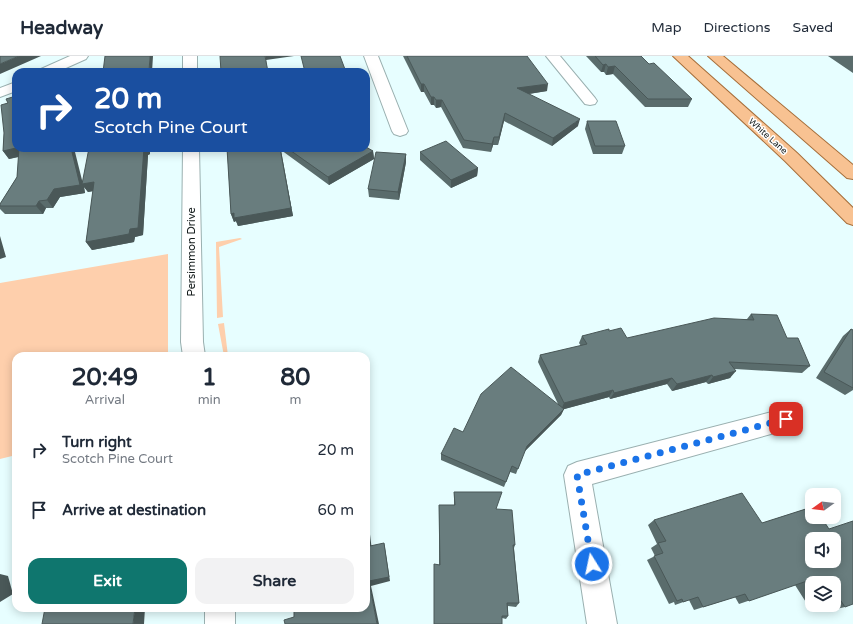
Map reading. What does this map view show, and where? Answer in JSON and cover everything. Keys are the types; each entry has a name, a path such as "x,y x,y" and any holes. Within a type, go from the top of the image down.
{"main road":[{"name":"White Lane","path":"680,56 791,158 853,219"},
{"path":"715,56 853,174"}],"street":[{"path":"55,68 81,56"},
{"path":"190,56 190,68"},
{"path":"371,56 400,131"},
{"path":"553,56 590,101"},
{"path":"0,93 12,88"},
{"name":"Persimmon Drive","path":"191,152 192,342 193,352"},
{"path":"602,624 577,475 786,419"},
{"path":"220,612 220,624"}],"shaded area":[{"path":"240,238 242,239 219,247 223,317 217,318 216,242"},
{"path":"168,254 168,352 12,352 12,456 0,459 0,283"},
{"path":"224,323 228,352 223,352 218,324"}],"building":[{"path":"0,56 19,56 0,64"},
{"path":"105,56 150,56 149,68 104,68"},
{"path":"220,56 265,56 267,68 221,68"},
{"path":"301,56 340,56 344,68 304,68"},
{"path":"407,56 527,56 548,84 517,88 580,119 553,138 505,113 499,137 494,137 492,144 464,140 442,100 436,100 434,97 431,97 424,84 421,84"},
{"path":"595,56 641,56 649,64 654,63 692,99 648,99 615,66 608,67 606,64 603,65"},
{"path":"12,97 12,149 3,151 4,133 1,105 8,103 6,99"},
{"path":"587,121 616,121 625,146 595,146"},
{"path":"446,141 478,168 451,180 420,152"},
{"path":"370,149 373,151 328,177 293,152 370,152"},
{"path":"19,152 72,152 80,185 54,189 47,200 39,201 36,206 0,206 17,177"},
{"path":"88,152 144,152 138,228 130,229 129,234 86,242 94,182 82,184"},
{"path":"227,152 281,152 291,208 234,218 234,213 231,214"},
{"path":"376,152 406,154 398,192 368,189"},
{"path":"751,314 777,315 787,338 798,338 810,366 729,362 736,371 713,377 712,375 677,384 672,378 614,393 613,390 564,403 540,355 587,344 582,336 609,329 609,331 621,328 627,338 714,318 754,320"},
{"path":"851,329 853,330 853,388 824,372"},
{"path":"511,367 564,409 527,446 518,469 512,466 506,482 441,454 454,428 463,432 481,394"},
{"path":"454,492 502,492 496,509 512,510 515,545 513,545 519,603 507,603 508,616 502,616 502,624 434,624 434,564 440,565 439,505 455,505"},
{"path":"742,493 762,523 805,509 805,524 826,524 829,529 853,521 853,604 845,607 841,601 841,576 805,576 805,582 749,601 745,594 703,607 698,597 683,602 682,599 677,601 654,556 663,553 658,543 666,541 654,520"},
{"path":"384,543 389,577 370,581 370,546"},
{"path":"370,586 377,624 285,624 284,620 294,617 294,612 370,612"},
{"path":"44,612 134,612 133,624 42,624"}],"route":[{"path":"592,564 577,475 786,419"}]}
